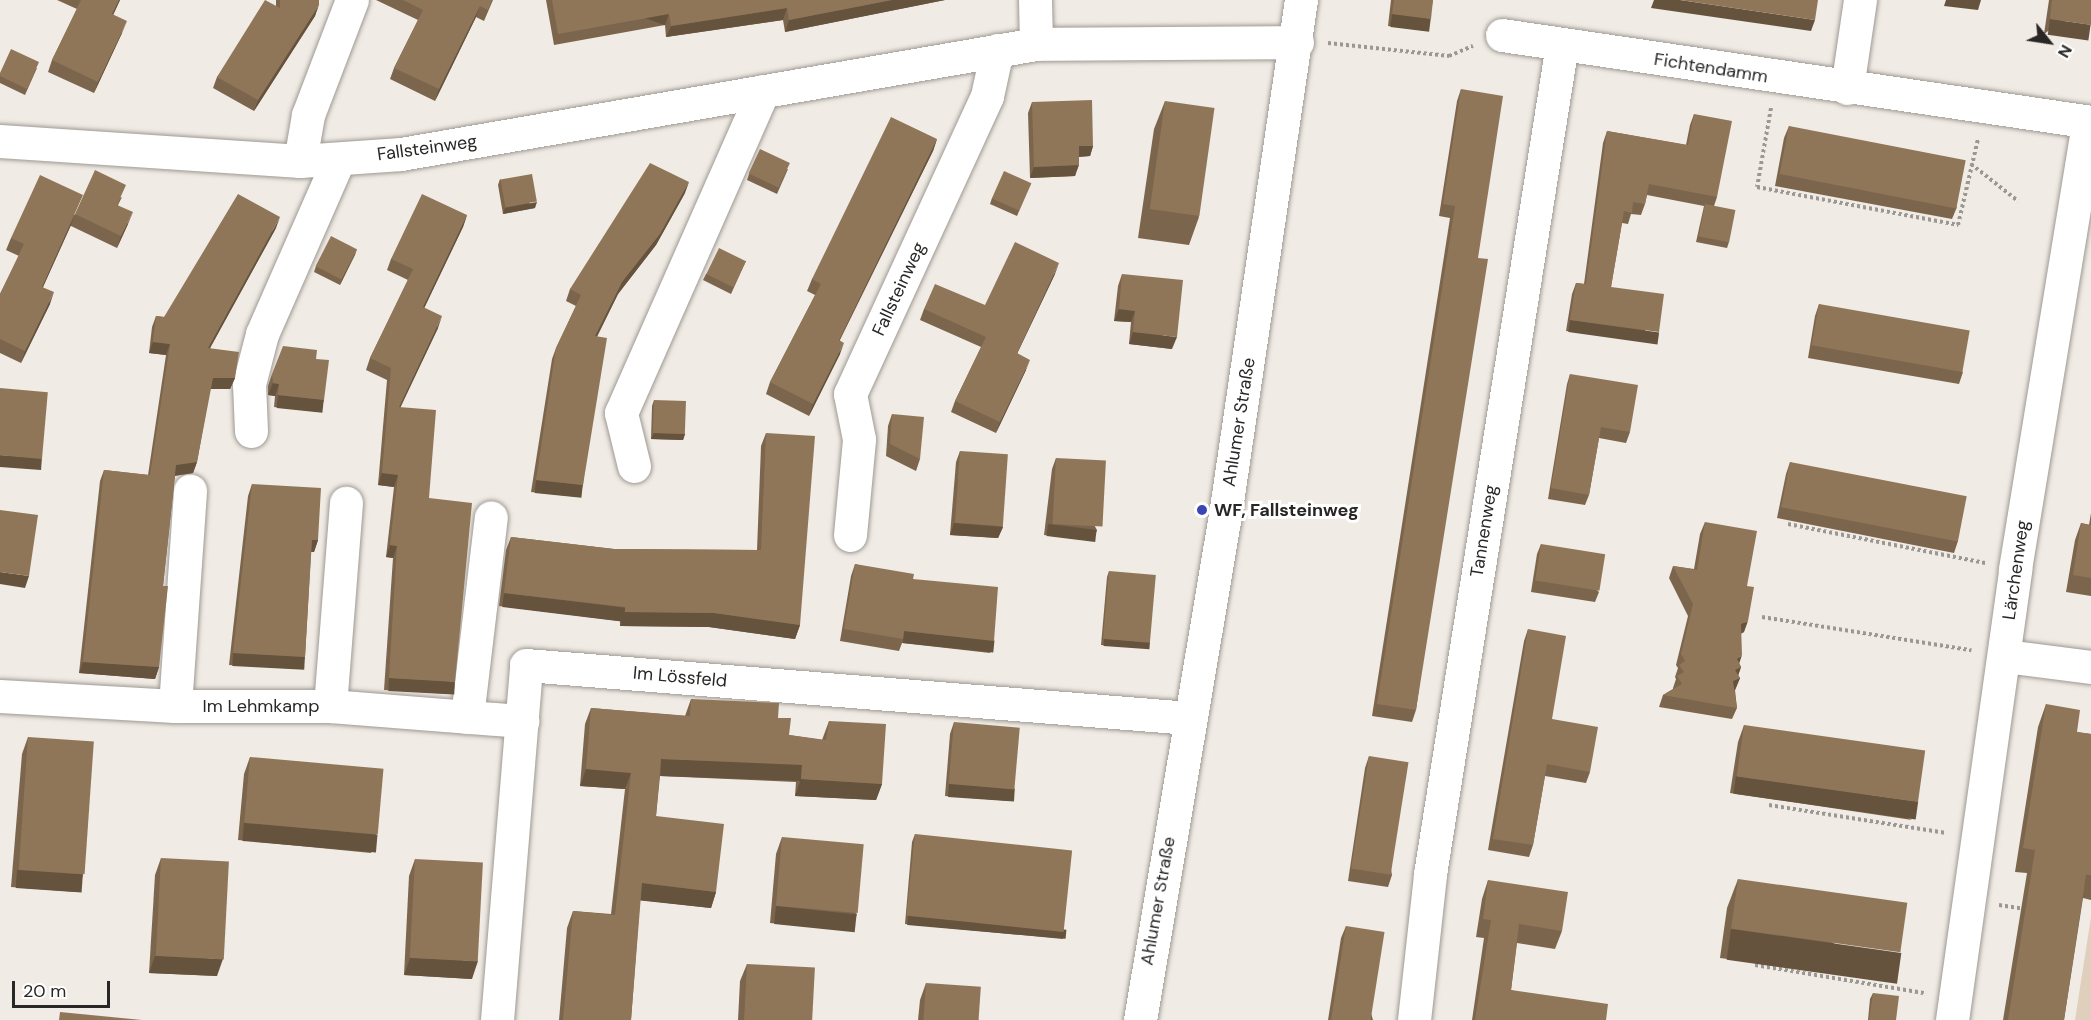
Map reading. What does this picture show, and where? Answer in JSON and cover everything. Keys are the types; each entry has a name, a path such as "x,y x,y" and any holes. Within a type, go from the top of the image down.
{"street":[{"path":"300,161 308,115 352,0"},
{"path":"1035,0 1036,44"},
{"name":"Ahlumer Straße","path":"1140,1020 1297,42 1301,0"},
{"path":"1847,88 1860,0"},
{"name":"Fichtendamm","path":"1502,35 1776,78 2090,122"},
{"name":"Fallsteinweg","path":"0,141 300,161 339,159 401,154 1036,44 1297,42"},
{"name":"Tannenweg","path":"1414,1020 1430,874 1562,44"},
{"name":"Fallsteinweg","path":"850,535 860,439 850,394 987,96 997,50"},
{"path":"634,466 621,413 763,91"},
{"name":"Lärchenweg","path":"1953,1009 2005,656 2015,569 2090,122"},
{"path":"251,430 249,384 261,334 339,159"},
{"path":"175,706 190,491"},
{"path":"330,706 346,503"},
{"path":"467,717 490,517"},
{"path":"2005,656 2091,667"},
{"name":"Im Lössfeld","path":"497,1020 526,665 1189,718"},
{"name":"Im Lehmkamp","path":"0,696 175,706 330,706 522,721"}],"path":[{"path":"1334,43 1449,56 1502,35"},
{"path":"1776,78 1757,187 1958,225 1986,107"},
{"path":"1971,164 2018,201"},
{"path":"1788,524 2015,569"},
{"path":"1762,617 2005,656"},
{"path":"1769,805 1978,838"},
{"path":"1969,901 2035,910"},
{"path":"1755,965 1953,1009"}],"shaded area":[{"path":"2091,917 2091,1020 2075,1020"}],"building":[{"path":"81,0 119,0 112,14 127,21 98,82 52,60"},
{"path":"265,0 280,8 280,0 319,0 319,5 258,100 217,77"},
{"path":"403,0 492,0 488,10 480,6 439,89 394,68 423,10"},
{"path":"552,0 892,0 789,20 787,8 671,26 669,14 558,34"},
{"path":"1394,0 1433,0 1431,19 1392,14"},
{"path":"1680,0 1818,0 1815,20"},
{"path":"2052,0 2091,0 2091,25 2050,19"},
{"path":"11,49 39,62 27,89 0,76"},
{"path":"1461,89 1503,96 1478,258 1488,259 1416,710 1377,704 1455,206 1443,204"},
{"path":"1092,100 1093,146 1079,146 1079,165 1034,167 1032,102"},
{"path":"1165,101 1215,108 1199,216 1150,209"},
{"path":"1694,114 1732,121 1717,197 1649,184 1645,204 1633,202 1632,213 1624,211 1611,287 1664,294 1659,332 1570,320 1576,283 1586,284 1607,131 1688,145"},
{"path":"891,117 937,139 839,340 844,343 813,404 770,382 821,284 812,279"},
{"path":"1789,126 1966,160 1956,208 1780,174"},
{"path":"760,149 790,163 778,187 749,173"},
{"path":"650,163 689,182 660,234 622,282 595,336 607,338 583,485 536,480 556,348 581,295 570,289"},
{"path":"95,170 126,185 117,205 133,212 121,236 75,214"},
{"path":"1004,171 1031,183 1019,211 992,198"},
{"path":"532,174 537,202 505,207 500,180"},
{"path":"40,175 83,195 42,287 54,292 25,351 0,339 0,294 24,244 11,238"},
{"path":"238,194 280,217 208,348 239,352 235,378 213,378 197,462 176,465 163,586 168,586 159,667 83,662 104,470 150,475 170,344 153,342 156,316 164,317"},
{"path":"422,194 467,215 423,307 442,316 399,407 436,410 429,498 472,503 455,682 389,678 397,546 390,545 398,475 382,473 391,368 370,358 413,269 391,259"},
{"path":"1705,204 1735,210 1729,242 1699,236"},
{"path":"331,236 357,249 341,279 316,266"},
{"path":"1015,242 1059,263 1017,353 1030,360 1000,422 955,401 986,337 924,309 935,284 985,305"},
{"path":"719,248 746,261 733,287 706,274"},
{"path":"1122,274 1183,280 1177,337 1133,332 1135,311 1119,309"},
{"path":"1819,304 1970,331 1962,372 1812,345"},
{"path":"283,346 317,350 316,359 329,360 324,400 278,395 279,384 273,383 272,374"},
{"path":"1570,374 1638,385 1630,432 1601,427 1589,495 1551,488"},
{"path":"0,388 48,392 42,459 0,455"},
{"path":"654,400 686,401 685,434 653,433"},
{"path":"892,414 924,417 920,459 890,444"},
{"path":"766,433 815,436 800,625 714,613 625,612 625,607 504,593 511,537 614,549 761,550"},
{"path":"960,451 1008,454 1003,526 955,523"},
{"path":"1056,458 1106,461 1102,527 1053,524"},
{"path":"1790,462 1967,496 1958,542 1781,507"},
{"path":"252,484 321,488 318,540 312,540 305,657 233,653"},
{"path":"0,510 38,515 29,576 0,572"},
{"path":"1705,522 1757,531 1747,586 1754,587 1748,621 1741,624 1742,655 1737,659 1741,667 1735,670 1740,678 1733,681 1737,708 1663,695 1682,684 1677,676 1684,672 1679,665 1685,661 1681,654 1693,604 1673,566 1697,570"},
{"path":"2081,523 2091,525 2091,578 2073,575"},
{"path":"1541,544 1605,554 1599,591 1535,581"},
{"path":"855,564 914,574 913,579 998,587 994,641 904,631 903,639 844,629"},
{"path":"1109,571 1156,575 1150,643 1103,639"},
{"path":"1528,629 1566,636 1552,719 1598,727 1590,772 1547,764 1533,845 1493,839"},
{"path":"691,699 779,703 778,718 791,718 789,735 826,740 829,721 886,724 882,784 801,779 802,765 661,759 656,816 724,824 716,892 642,883 631,1020 563,1020 573,911 615,915 631,773 586,769 591,708 690,716"},
{"path":"2046,704 2080,710 2077,732 2091,734 2091,875 2086,875 2064,1020 2008,1020 2035,850 2023,848"},
{"path":"954,722 1020,728 1014,790 949,784"},
{"path":"1744,725 1925,750 1918,802 1737,776"},
{"path":"28,737 94,742 85,874 19,870"},
{"path":"1369,756 1409,762 1391,875 1351,869"},
{"path":"250,757 383,769 378,834 244,823"},
{"path":"915,834 1072,851 1064,932 906,916"},
{"path":"782,837 864,844 858,913 776,906"},
{"path":"161,858 229,862 224,959 156,956"},
{"path":"415,859 483,863 478,961 410,958"},
{"path":"1738,879 1907,903 1900,952 1731,929"},
{"path":"1488,880 1568,892 1562,931 1519,924 1511,990 1608,1004 1606,1020 1475,1020 1491,920 1483,919"},
{"path":"1346,926 1385,932 1371,1020 1331,1020"},
{"path":"747,964 815,968 812,1020 744,1020"},
{"path":"926,983 981,987 979,1020 923,1020"},
{"path":"1873,993 1899,996 1896,1020 1869,1020"},
{"path":"60,1012 142,1020 59,1020"}],"place":[{"name":"WF, Fallsteinweg","path":"1202,510"}]}
